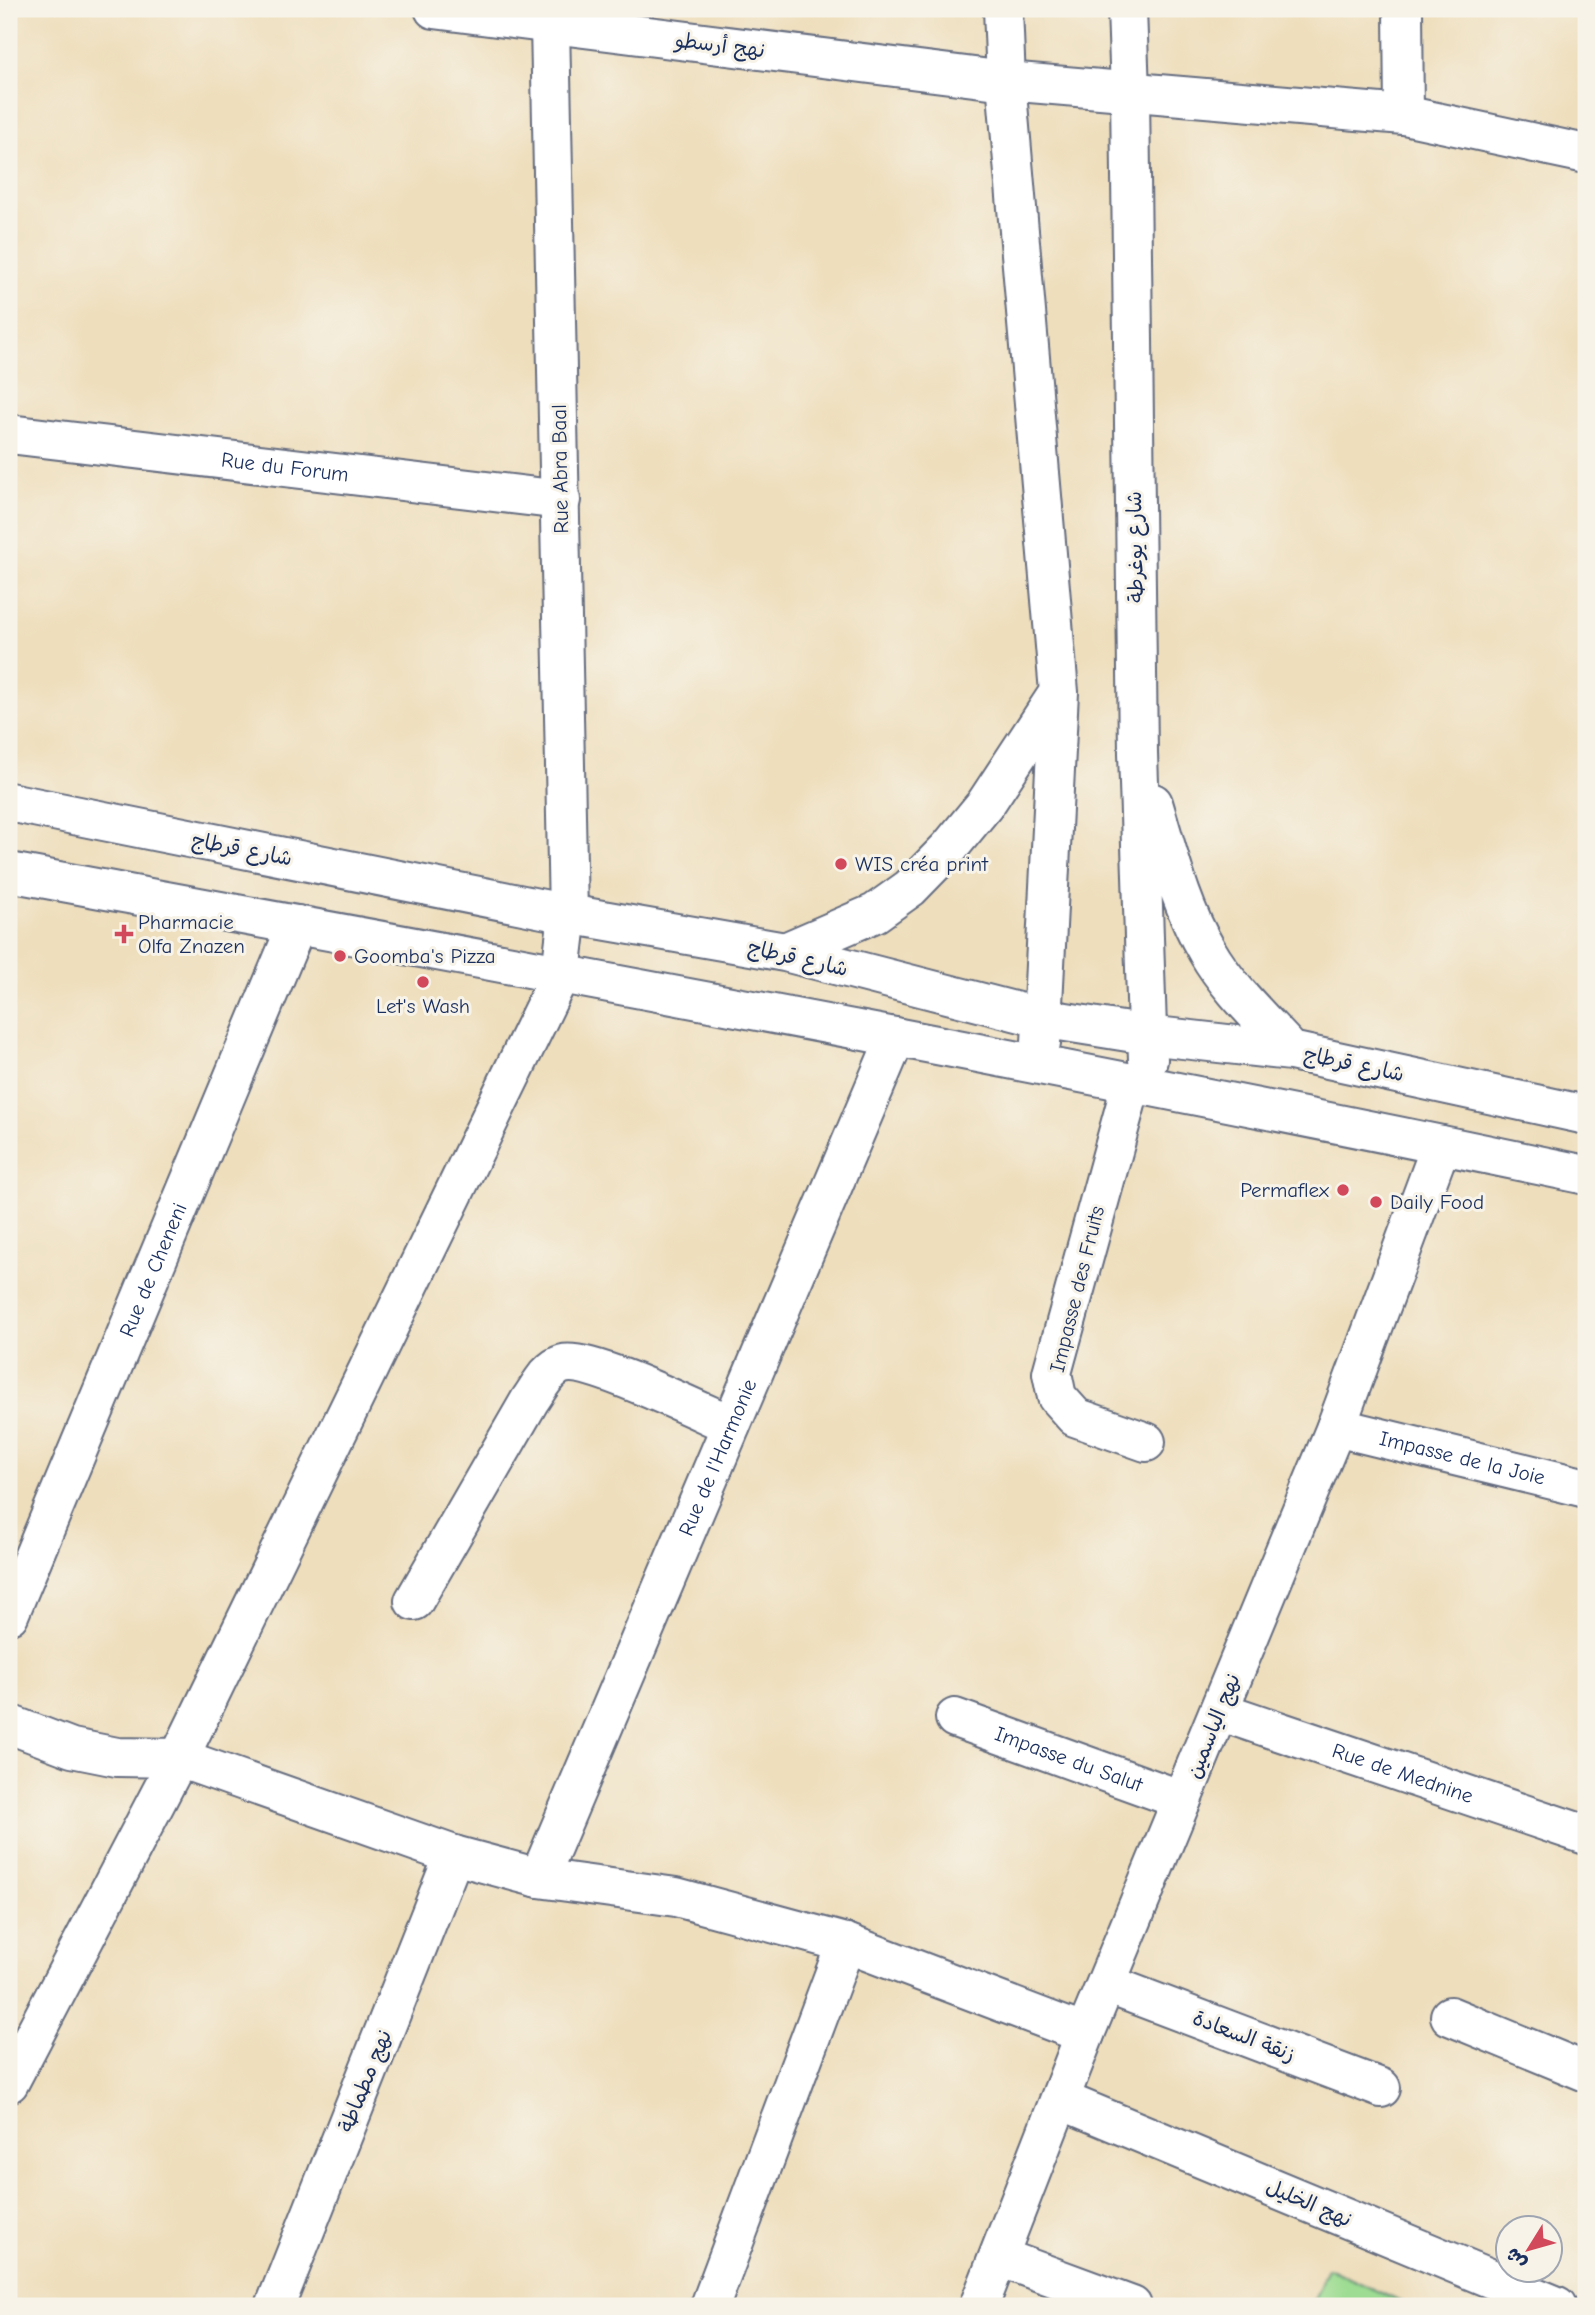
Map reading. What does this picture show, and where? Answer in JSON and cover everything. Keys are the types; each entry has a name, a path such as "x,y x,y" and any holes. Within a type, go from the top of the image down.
{"street":[{"name":"نهج أرسطو","path":"434,9 1006,80 1404,115 1586,154"},
{"path":"1003,9 1006,80 1059,692 1040,1065"},
{"name":"شارع يوغرطة","path":"1126,9 1130,92 1138,752 1147,1035 1140,1084"},
{"path":"1403,9 1404,115"},
{"name":"Rue Abra Baal","path":"9,2083 179,1758 561,973 568,914 550,24"},
{"name":"Rue du Forum","path":"9,434 561,499"},
{"path":"785,952 875,912 910,888 950,848 986,803 1059,692"},
{"path":"1138,752 1174,874 1190,917 1208,952 1238,993 1291,1051"},
{"name":"شارع قرطاج","path":"9,802 568,914 785,952 1041,1018 1147,1035 1291,1051 1586,1115"},
{"path":"9,872 896,1037 1586,1175"},
{"name":"Rue de Cheneni","path":"9,1615 297,925"},
{"name":"Rue de l'Harmonie","path":"539,1878 896,1037"},
{"name":"Impasse des Fruits","path":"1140,1084 1052,1373 1057,1397 1075,1417 1146,1442"},
{"name":"نهج الياسمين","path":"979,2306 1086,2034 1336,1427 1441,1144"},
{"path":"414,1601 530,1400 547,1376 562,1364 584,1364 611,1373 731,1425"},
{"name":"Impasse de la Joie","path":"1336,1427 1586,1488"},
{"name":"Rue de Mednine","path":"1219,1711 1586,1835"},
{"name":"Impasse du Salut","path":"955,1718 1182,1800"},
{"path":"9,1724 72,1748 117,1757 179,1758 454,1855 539,1878 676,1897 846,1943 1086,2034"},
{"name":"نهج مطماطة","path":"275,2306 454,1855"},
{"path":"710,2306 846,1943"},
{"name":"زنقة السعادة","path":"1107,1984 1381,2088"},
{"path":"1450,2016 1586,2072"},
{"name":"نهج الخليل","path":"1060,2100 1557,2306"},
{"path":"999,2257 1132,2306"}],"green space":[{"path":"1328,2268 1409,2306 1311,2306"}],"place":[{"name":"WIS créa print","path":"841,864"},
{"name":"Pharmacie Olfa Znazen","path":"124,934"},
{"name":"Goomba's Pizza","path":"340,956"},
{"name":"Let's Wash","path":"423,982"},
{"name":"Permaflex","path":"1343,1190"},
{"name":"Daily Food","path":"1376,1202"}]}
